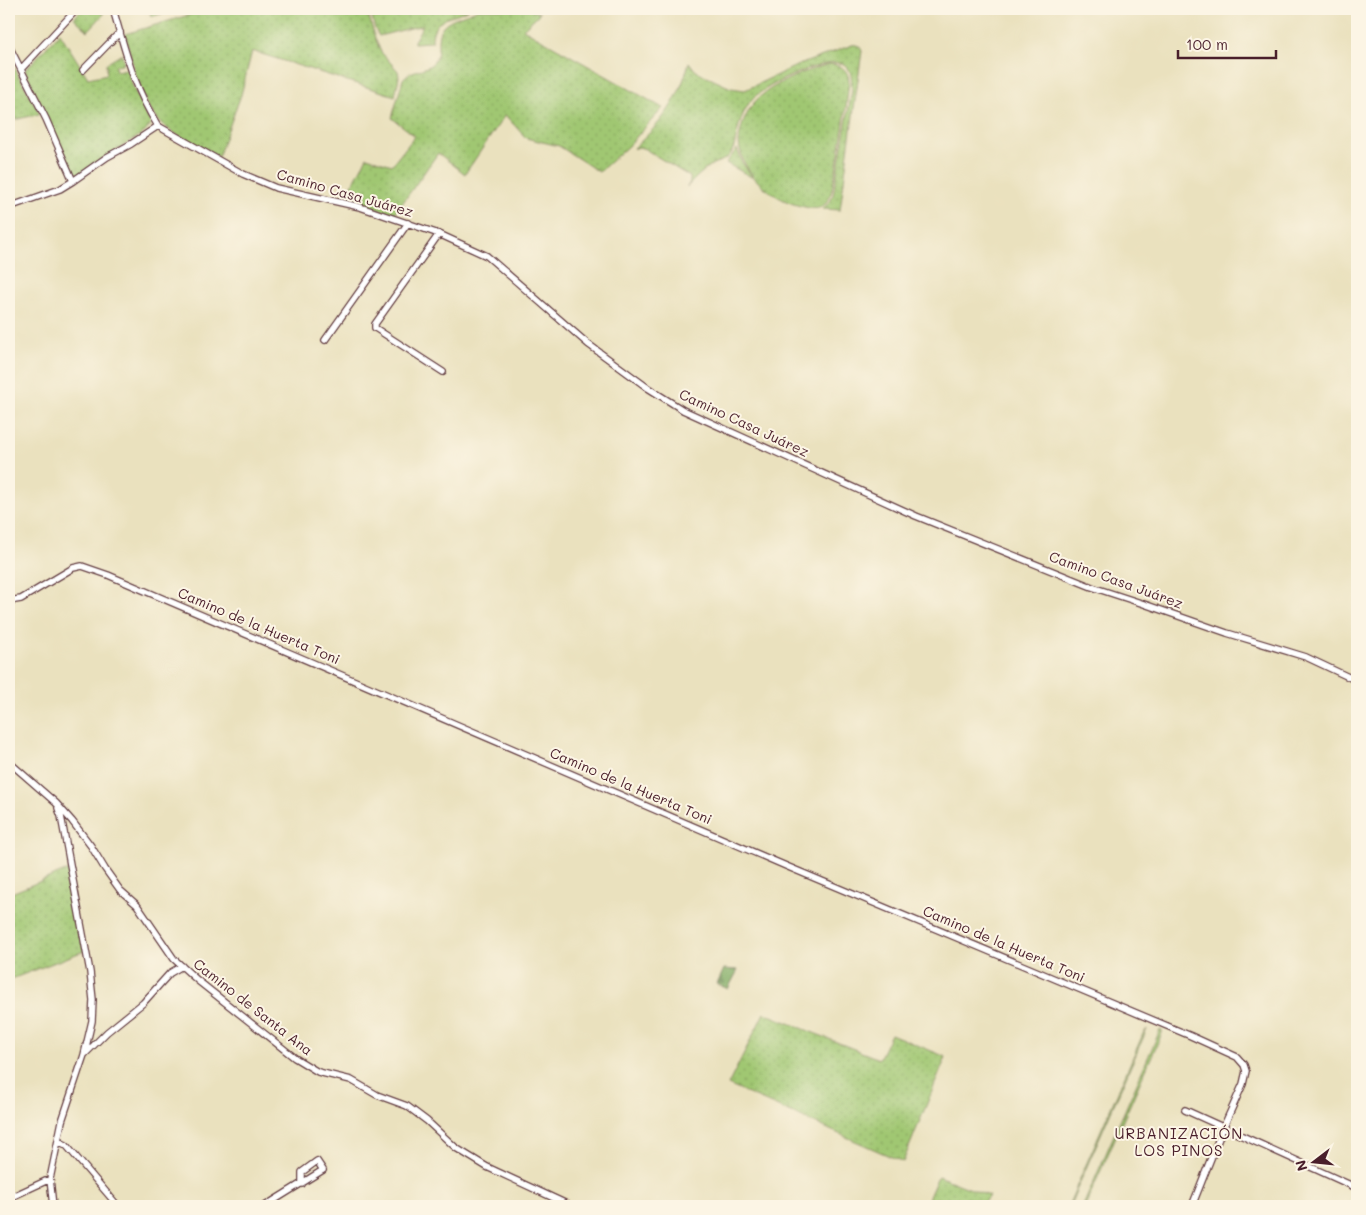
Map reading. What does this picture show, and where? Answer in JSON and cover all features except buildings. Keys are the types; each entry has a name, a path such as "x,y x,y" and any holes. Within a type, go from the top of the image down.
{"street":[{"path":"21,69 77,9"},
{"path":"9,207 60,189 107,157 158,126 140,95 129,67 113,9"},
{"path":"83,70 120,32"},
{"path":"9,46 46,119 73,181"},
{"name":"Camino Casa Juárez","path":"158,126 243,174 276,188 360,207 439,234 487,256 588,344 648,388 683,410 916,516 1092,588 1306,657 1357,680"},
{"path":"325,340 408,223"},
{"path":"439,234 375,324 375,328 443,372"},
{"name":"Camino de la Huerta Toni","path":"9,601 21,598 73,568 82,566 108,575 786,866 1191,1036 1237,1058 1244,1065 1246,1071 1243,1084 1222,1128"},
{"name":"Camino de Santa Ana","path":"9,762 56,804 87,839 120,890 136,904 174,959 294,1058 318,1072 351,1080 377,1095 407,1106 427,1121 456,1148 487,1167 572,1206"},
{"path":"53,1206 50,1179 62,1121 84,1055 92,1020 93,1000 90,972 61,816 56,804"},
{"path":"84,1055 107,1032 143,1003 170,973 182,966"},
{"path":"1185,1110 1357,1188"},
{"path":"1192,1206 1222,1128"},
{"path":"58,1141 66,1145 118,1206"},
{"path":"9,1198 50,1179"},
{"path":"266,1206 302,1184"}],"green space":[{"path":"82,9 99,9 104,14 88,31 74,18"},
{"path":"149,9 177,9 151,17"},
{"path":"209,9 367,9 381,52 398,71 399,77 395,96 252,51 241,95 218,157 172,132 153,114 137,81 125,34"},
{"path":"370,9 469,9 439,23 435,28 432,42 414,43 423,25 379,36 375,29"},
{"path":"478,9 527,9 540,13 523,29 663,108 628,146 599,172 559,146 526,138 505,115 465,174 438,153 394,215 349,200 347,195 367,157 392,165 415,136 392,118 403,79 410,73 430,66 433,63 436,59 440,30 446,23"},
{"path":"60,33 88,78 107,74 106,64 122,54 124,63 115,66 116,71 127,69 133,87 151,124 145,132 79,174 74,174 70,169 25,70"},
{"path":"852,45 858,46 862,51 840,210 822,209 830,202 833,195 852,90 851,76 848,67 845,65 837,63 813,67 759,93 752,99 741,118 730,155 709,166 687,187 690,177 645,149 639,147 633,149 653,130 675,100 689,62 701,74 731,88 745,90 796,66"},
{"path":"9,58 40,114 9,121"},
{"path":"830,64 843,68 847,73 849,81 845,116 830,197 822,207 811,208 783,199 761,185 746,165 741,154 739,138 749,111 757,99 787,80"},
{"path":"737,149 742,162 753,178 726,163"},
{"path":"68,870 84,951 9,980 9,894"},
{"path":"724,969 738,970 728,989 717,984"},
{"path":"764,1013 879,1059 891,1034 946,1057 903,1162 728,1085"},
{"path":"1147,1029 1070,1205 1068,1206 1143,1034"},
{"path":"1160,1030 1162,1033 1085,1206 1083,1206"},
{"path":"938,1176 989,1196 981,1206 925,1206"}],"district":[{"name":"URBANIZACIÓN LOS PINOS","path":"1179,1142"}]}
